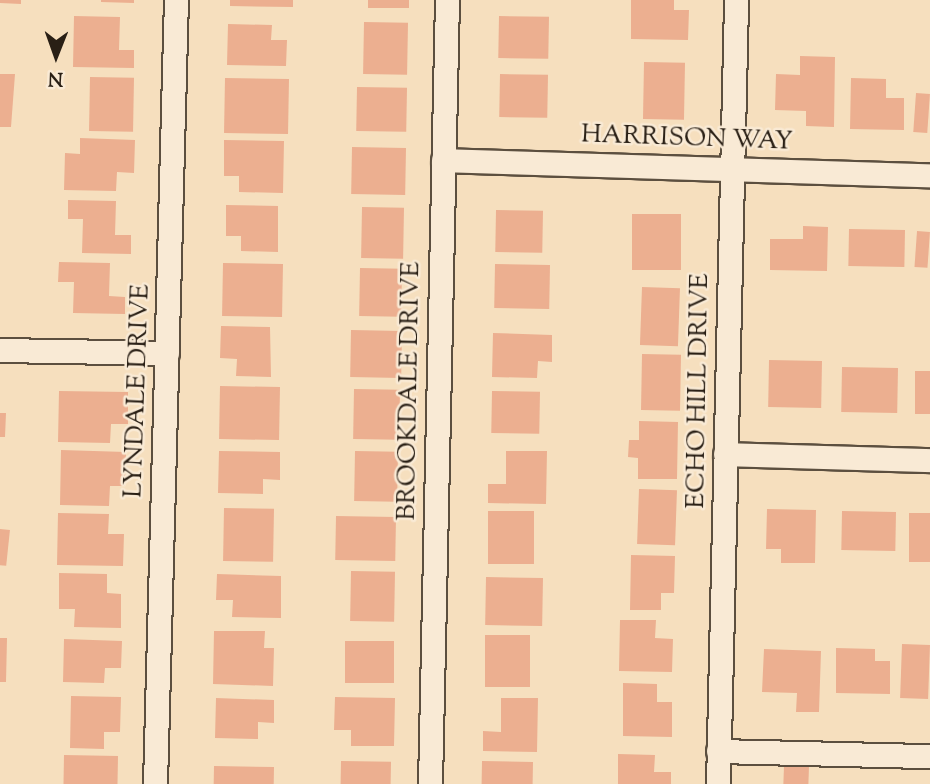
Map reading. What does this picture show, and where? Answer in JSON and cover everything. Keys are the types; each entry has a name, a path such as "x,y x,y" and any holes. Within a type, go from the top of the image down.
{"street":[{"name":"LYNDALE DRIVE","path":"155,784 176,0"},
{"name":"BROOKDALE DRIVE","path":"430,784 446,0"},
{"name":"ECHO HILL DRIVE","path":"718,784 736,0"},
{"name":"HARRISON WAY","path":"443,160 930,175"},
{"path":"0,350 167,353"},
{"path":"725,454 930,460"},
{"path":"718,751 930,756"}],"building":[{"path":"0,0 21,0 21,4 0,3"},
{"path":"134,0 134,3 101,2"},
{"path":"230,0 293,0 293,7 230,6"},
{"path":"368,0 409,0 409,8 368,8"},
{"path":"631,0 674,0 674,10 689,10 688,40 631,39"},
{"path":"74,16 120,17 119,50 134,50 134,68 73,67"},
{"path":"499,16 549,17 548,59 498,58"},
{"path":"364,22 408,23 407,75 363,74"},
{"path":"228,24 272,25 271,40 287,40 286,66 227,65"},
{"path":"800,56 835,57 834,127 806,126 806,111 775,110 776,74 800,75"},
{"path":"644,62 685,63 684,120 643,119"},
{"path":"0,74 15,74 11,127 0,127"},
{"path":"500,74 548,75 547,118 499,117"},
{"path":"90,77 134,78 133,132 89,131"},
{"path":"225,78 289,79 288,134 224,133"},
{"path":"851,78 886,79 886,98 904,98 904,130 850,129"},
{"path":"357,87 407,88 406,132 356,131"},
{"path":"916,93 930,94 927,133 913,132"},
{"path":"80,138 135,140 134,173 117,172 116,191 64,190 65,153 80,154"},
{"path":"224,140 284,141 283,193 239,192 239,176 224,176"},
{"path":"352,147 406,148 405,195 351,194"},
{"path":"68,200 116,201 115,235 131,235 131,254 82,253 83,219 68,219"},
{"path":"226,205 278,206 278,252 241,251 241,236 226,236"},
{"path":"362,207 404,208 403,259 361,258"},
{"path":"496,210 543,211 542,253 495,252"},
{"path":"632,214 681,214 681,270 632,270"},
{"path":"803,226 828,227 827,271 770,270 770,239 803,239"},
{"path":"849,229 905,230 904,267 848,266"},
{"path":"917,231 930,232 927,268 914,267"},
{"path":"59,262 110,263 109,296 125,297 125,314 73,313 74,282 58,282"},
{"path":"223,263 283,264 282,317 222,316"},
{"path":"495,264 550,265 549,309 494,308"},
{"path":"360,268 402,269 401,317 359,316"},
{"path":"642,287 680,288 678,346 640,345"},
{"path":"221,326 270,327 271,377 236,376 237,359 220,358"},
{"path":"351,330 402,331 401,378 350,377"},
{"path":"493,333 552,335 552,362 538,361 537,378 492,377"},
{"path":"642,354 681,355 680,411 641,410"},
{"path":"769,360 822,361 821,408 768,407"},
{"path":"842,367 898,368 897,413 841,412"},
{"path":"915,371 930,371 930,414 915,414"},
{"path":"220,386 280,387 279,440 219,439"},
{"path":"354,389 400,390 399,440 353,439"},
{"path":"59,391 128,392 128,424 111,424 110,443 58,442"},
{"path":"492,391 540,392 539,434 491,433"},
{"path":"0,413 6,413 5,437 0,437"},
{"path":"639,421 678,422 677,479 638,479 638,458 628,457 629,440 639,440"},
{"path":"61,450 126,452 125,486 110,486 109,506 60,505"},
{"path":"219,451 280,452 280,480 263,479 263,494 218,493"},
{"path":"355,451 398,452 397,502 354,501"},
{"path":"506,451 547,451 546,504 488,503 488,484 506,484"},
{"path":"639,489 677,490 675,545 637,544"},
{"path":"224,508 274,509 273,562 223,561"},
{"path":"767,509 816,510 815,563 781,563 781,549 766,549"},
{"path":"488,511 534,511 534,564 488,564"},
{"path":"842,511 896,512 895,551 841,550"},
{"path":"58,513 109,514 108,534 124,534 123,566 57,565"},
{"path":"909,513 930,513 930,562 909,562"},
{"path":"336,516 396,517 395,561 335,560"},
{"path":"0,529 10,530 6,566 0,565"},
{"path":"631,555 675,556 674,593 661,593 661,610 630,610"},
{"path":"351,571 395,572 394,622 350,621"},
{"path":"59,573 107,574 107,593 121,594 121,628 74,627 75,609 59,609"},
{"path":"217,574 281,576 281,618 232,617 233,600 216,600"},
{"path":"486,577 543,578 542,626 485,625"},
{"path":"620,620 656,620 655,638 673,639 672,672 619,671"},
{"path":"214,631 265,631 264,648 274,648 273,686 213,684"},
{"path":"485,635 530,635 530,687 485,687"},
{"path":"0,638 7,638 6,682 0,682"},
{"path":"64,639 122,641 121,668 105,668 104,683 63,682"},
{"path":"345,641 394,641 394,683 345,683"},
{"path":"902,644 930,645 928,699 900,698"},
{"path":"836,648 875,649 875,661 890,661 890,694 836,693"},
{"path":"764,649 821,651 819,712 796,712 797,693 762,692"},
{"path":"623,683 657,684 657,702 672,702 672,737 623,736"},
{"path":"71,696 121,697 120,732 104,732 104,749 70,748"},
{"path":"335,697 395,698 394,746 351,746 351,730 334,730"},
{"path":"216,698 274,700 274,723 258,722 258,739 215,738"},
{"path":"501,698 538,698 537,752 483,751 483,731 501,732"},
{"path":"618,754 655,755 654,772 671,772 671,784 618,784"},
{"path":"64,755 118,756 118,784 63,784"},
{"path":"341,761 391,762 391,784 341,784"},
{"path":"482,761 533,762 533,784 482,784"},
{"path":"214,766 274,767 274,784 214,784"},
{"path":"784,766 809,767 808,784 783,784"}]}
